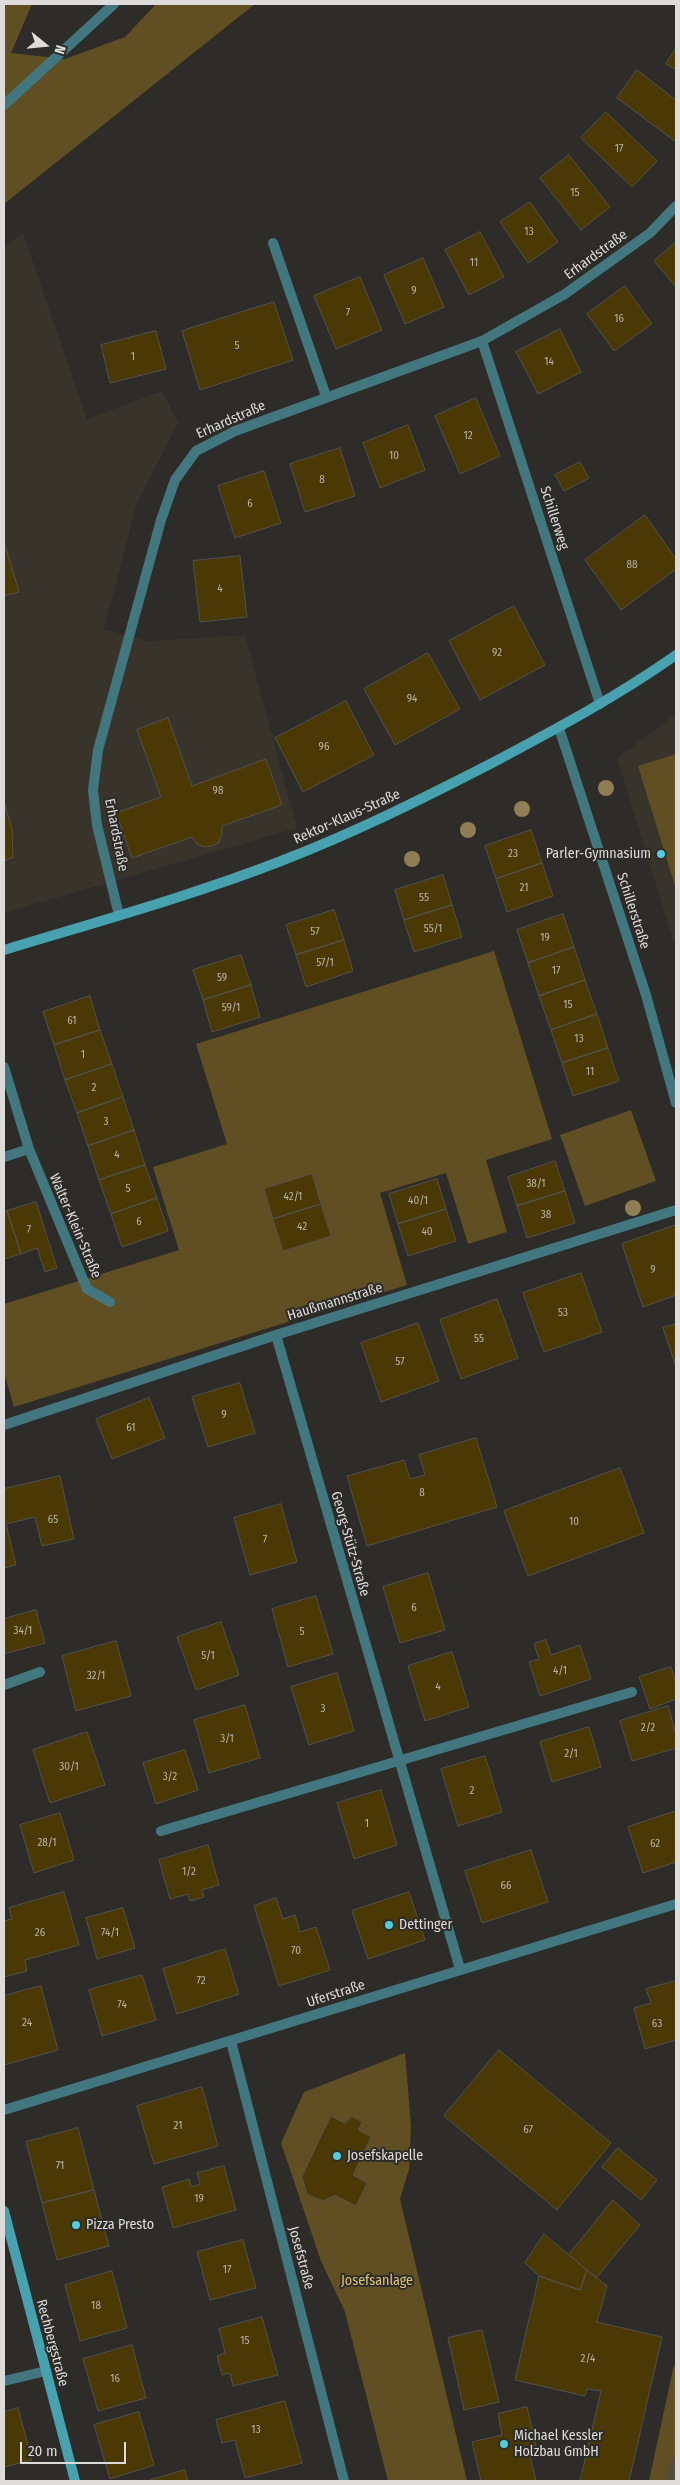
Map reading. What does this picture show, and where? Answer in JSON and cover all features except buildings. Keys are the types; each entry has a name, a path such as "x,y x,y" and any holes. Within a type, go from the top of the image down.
{"main road":[{"name":"Rektor-Klaus-Straße","path":"4,950 119,915 280,861 338,838 438,792 559,728 676,655"},
{"name":"Rechbergstraße","path":"4,2211 75,2481"}],"street":[{"path":"4,105 114,4"},
{"name":"Erhardstraße","path":"119,915 97,825 93,790 98,750 161,520 175,480 196,451 235,431 326,396 482,341 565,294 650,233 676,206"},
{"path":"273,243 326,396"},
{"name":"Schillerweg","path":"482,341 600,704"},
{"name":"Schillerstraße","path":"559,728 646,995 676,1103"},
{"name":"Walter-Klein-Straße","path":"4,1067 29,1149 87,1289 110,1302"},
{"path":"4,1157 29,1149"},
{"name":"Haußmannstraße","path":"4,1425 276,1335 676,1210"},
{"name":"Georg-Stütz-Straße","path":"276,1335 460,1969"},
{"path":"4,1685 40,1672"},
{"path":"161,1831 632,1692"},
{"name":"Uferstraße","path":"4,2110 231,2042 460,1969 676,1904"},
{"name":"Josefstraße","path":"231,2042 344,2481"},
{"path":"4,2381 46,2371"}],"shaded area":[{"path":"23,233 87,419 162,391 178,423 137,503 104,629 148,641 245,635 297,828 4,913 4,247"},
{"name":"Parler-Gymnasium","path":"676,714 676,950 617,758"}],"green space":[{"path":"4,4 32,4 11,53 65,59 125,37 156,4 255,4 4,204"},
{"path":"676,754 676,889 638,766"},
{"path":"494,951 552,1139 486,1160 507,1232 468,1244 446,1173 380,1193 407,1285 14,1407 4,1373 4,1304 179,1250 153,1167 227,1144 196,1044"},
{"path":"631,1110 656,1181 585,1206 560,1135"},
{"name":"Josefsanlage","path":"405,2053 411,2126 409,2169 400,2199 467,2481 388,2481 345,2312 321,2261 281,2143 304,2092","holes":["351,2116 362,2122 358,2130 371,2137 353,2175 367,2183 356,2206 335,2195 323,2201 307,2194 302,2177"]},
{"path":"676,2362 676,2481 649,2481 673,2369"}],"waterway":[{"path":"672,2481 676,2463"}],"place":[{"name":"Parler-Gymnasium","path":"661,854"},
{"name":"Dettinger","path":"389,1925"},
{"name":"Josefskapelle","path":"337,2156"},
{"name":"Pizza Presto","path":"76,2225"},
{"name":"Michael Kessler Holzbau GmbH","path":"504,2444"}]}
